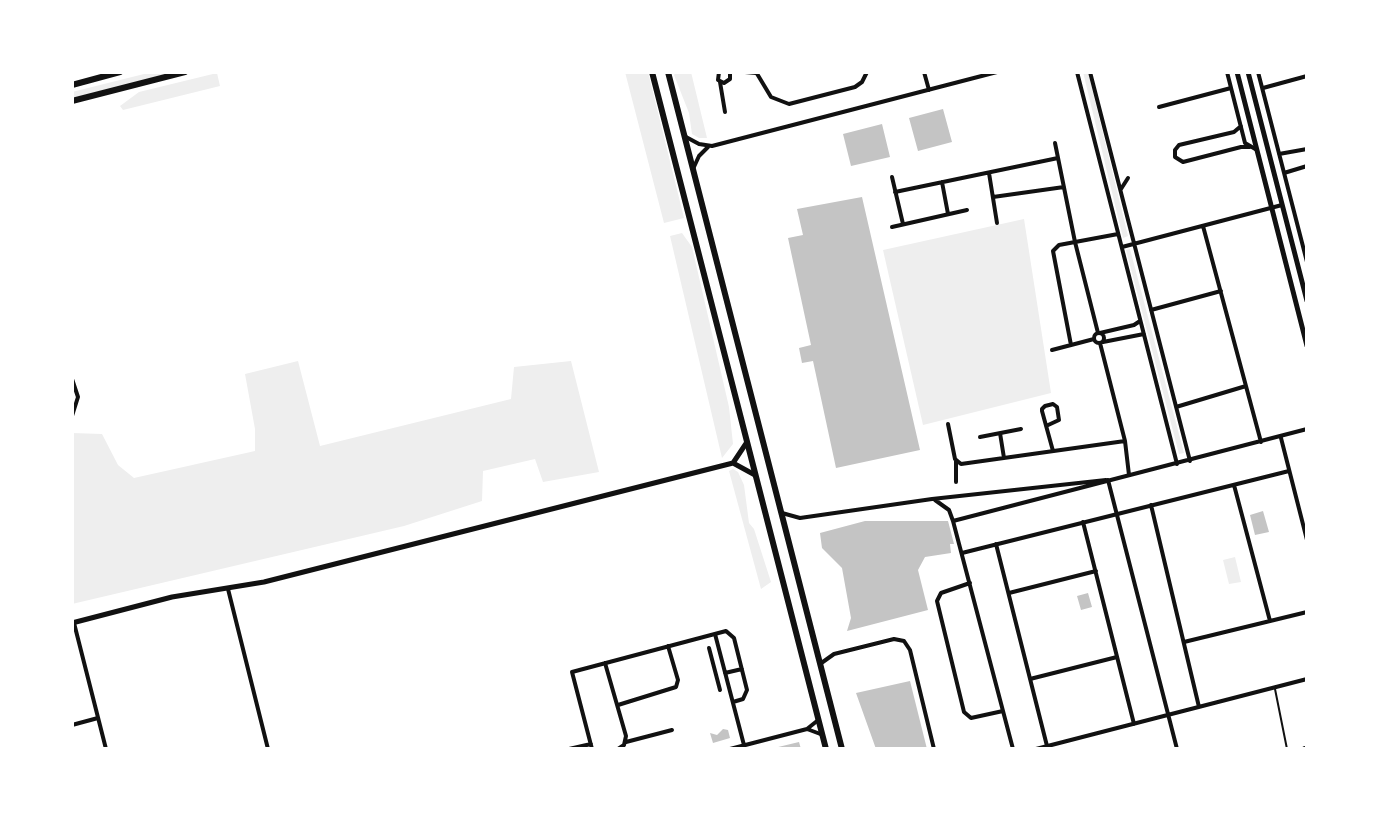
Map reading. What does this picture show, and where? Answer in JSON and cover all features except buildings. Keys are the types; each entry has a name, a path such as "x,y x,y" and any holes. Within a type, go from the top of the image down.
{"main road":[{"path":"72,85 120,72"},
{"path":"72,101 185,72"},
{"path":"652,72 826,749"},
{"path":"668,72 781,512 790,527 842,749"}],"street":[{"path":"719,72 725,112"},
{"path":"720,82 729,81 730,73 738,72"},
{"path":"745,72 756,72 771,97 789,104 855,87 867,72"},
{"path":"913,72 923,72 929,90"},
{"path":"693,170 699,156 710,146 997,72"},
{"path":"1077,72 1177,464"},
{"path":"1090,72 1190,461"},
{"path":"1227,72 1245,143 1254,149"},
{"path":"1237,72 1254,149 1307,346"},
{"path":"1248,72 1282,205 1304,274 1307,301"},
{"path":"1258,72 1307,262"},
{"path":"1262,89 1307,76"},
{"path":"1159,107 1231,88"},
{"path":"1241,126 1234,132 1179,145 1175,157 1183,162 1241,147 1254,149"},
{"path":"1263,130 1272,127"},
{"path":"685,136 710,146"},
{"path":"1055,143 1075,242 1099,333 1104,337 1102,342 1125,441 1129,475"},
{"path":"1279,154 1307,149"},
{"path":"895,192 1058,158"},
{"path":"1284,173 1307,166"},
{"path":"989,173 997,223"},
{"path":"892,177 903,224"},
{"path":"1120,191 1128,178"},
{"path":"942,182 948,214"},
{"path":"993,197 1064,187"},
{"path":"1122,247 1282,205"},
{"path":"892,227 967,210"},
{"path":"1203,226 1261,442"},
{"path":"1071,345 1052,254 1056,246 1118,234"},
{"path":"1151,310 1221,291"},
{"path":"1094,339 1099,333 1140,321"},
{"path":"1052,350 1094,339 1102,342 1144,334"},
{"path":"72,379 78,397 72,416"},
{"path":"1176,407 1246,386"},
{"path":"1046,426 1059,420 1057,407 1053,404 1043,408 1046,426 1053,451"},
{"path":"948,424 956,461 956,482"},
{"path":"980,437 1021,429"},
{"path":"953,521 1307,429"},
{"path":"1000,433 1004,458"},
{"path":"1281,437 1307,540"},
{"path":"106,749 73,623 172,597 228,589 733,463 747,441"},
{"path":"956,461 964,464 1125,441"},
{"path":"733,463 756,475"},
{"path":"962,553 1289,471"},
{"path":"781,512 800,518 932,499 1108,480"},
{"path":"1108,480 1177,749"},
{"path":"1234,485 1270,621"},
{"path":"1018,490 1020,504"},
{"path":"949,510 959,498"},
{"path":"932,499 949,510 953,521 1013,749"},
{"path":"1151,505 1199,707"},
{"path":"790,527 800,518"},
{"path":"1083,522 1134,724"},
{"path":"996,544 1047,746"},
{"path":"1008,594 1096,571"},
{"path":"970,583 941,593 937,601 964,712 971,718 1003,711"},
{"path":"228,589 268,749"},
{"path":"1184,642 1307,612"},
{"path":"569,749 591,746 572,672 724,631 732,634 747,693 743,699 733,702"},
{"path":"715,634 745,747"},
{"path":"820,664 834,654 894,639 904,641 910,650 934,749"},
{"path":"618,705 676,687 678,680 668,646"},
{"path":"709,648 720,690"},
{"path":"1030,679 1117,657"},
{"path":"605,663 626,742"},
{"path":"714,669 724,666"},
{"path":"725,673 742,669"},
{"path":"1036,749 1307,679"},
{"path":"72,725 98,718"},
{"path":"730,749 807,729 819,719"},
{"path":"807,729 823,735"},
{"path":"618,749 626,742 672,730"}],"lane":[{"path":"1275,687 1287,749"}],"shaded area":[{"path":"152,72 174,72 72,98 72,92"},
{"path":"625,72 648,72 684,218 664,223"},
{"path":"676,72 691,72 707,138 692,134 689,113 674,75"},
{"path":"1083,72 1088,72 1128,236 1123,238"},
{"path":"217,73 220,86 123,110 120,106 139,92"},
{"path":"1024,219 1051,393 923,425 883,250"},
{"path":"682,233 692,247 729,407 733,444 722,458 670,236"},
{"path":"1130,249 1184,453 1179,454 1126,250"},
{"path":"298,361 320,446 511,399 514,367 571,361 599,472 543,482 535,459 483,471 482,501 404,526 72,604 72,433 102,434 118,465 134,478 255,451 255,429 245,374"},
{"path":"733,469 738,472 744,485 749,523 754,529 771,582 761,589 729,471"},
{"path":"1235,557 1241,582 1229,584 1223,560"}]}
